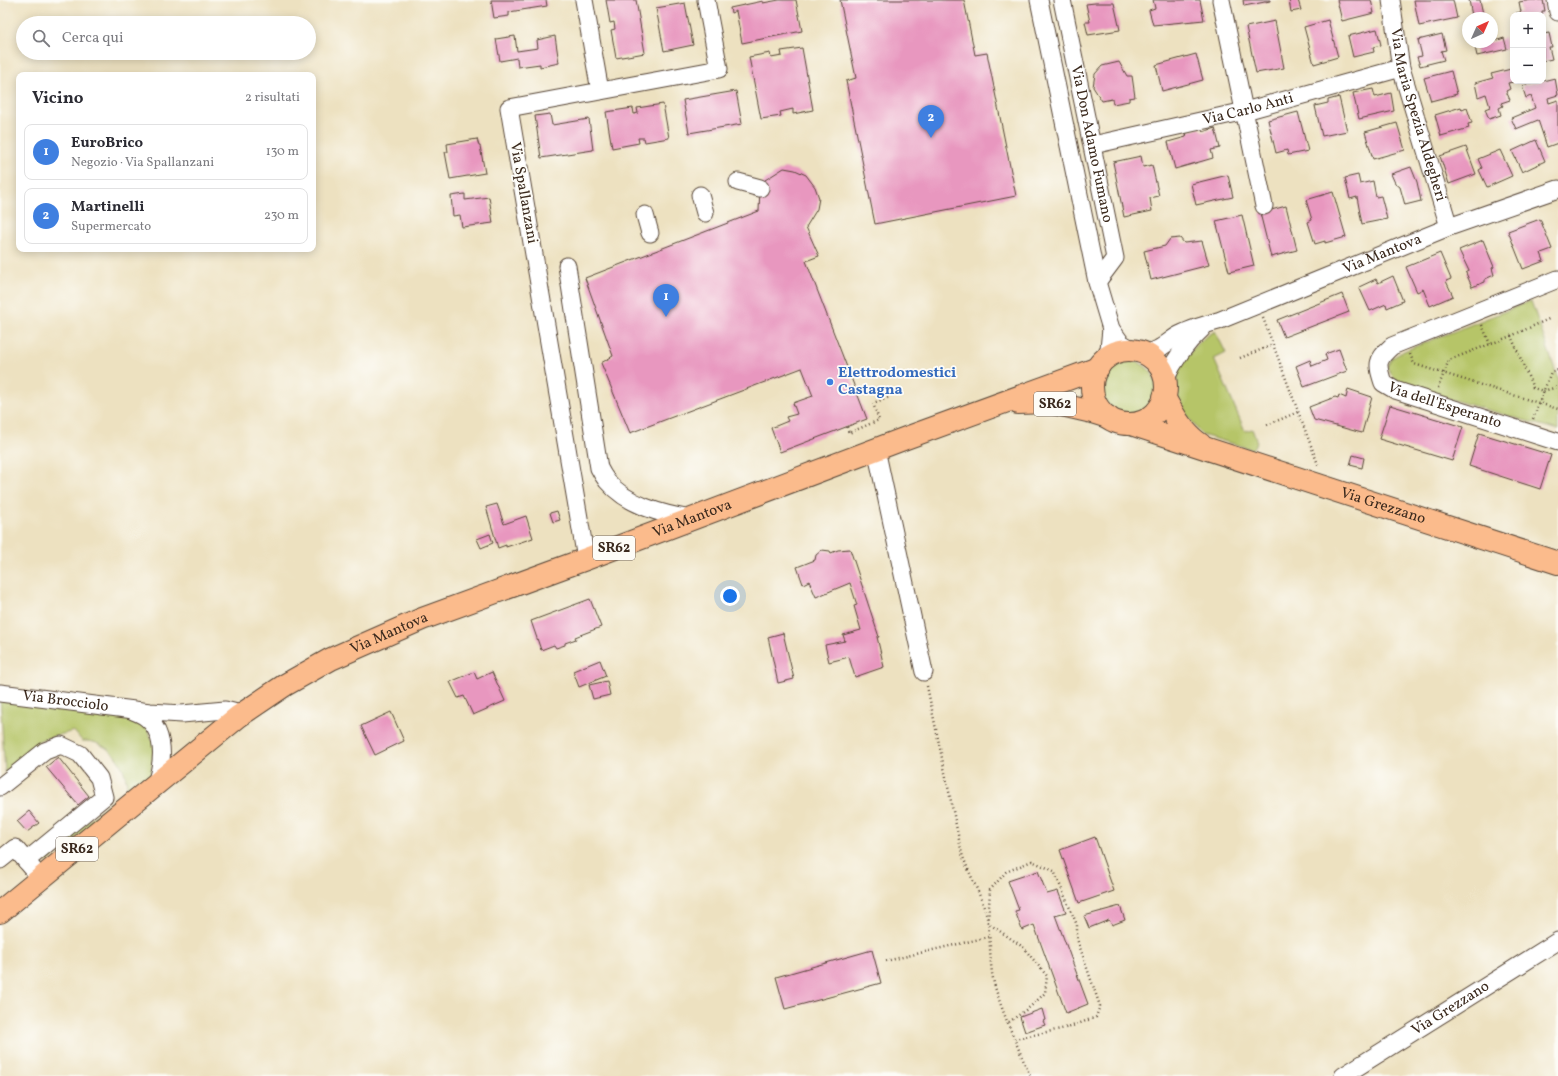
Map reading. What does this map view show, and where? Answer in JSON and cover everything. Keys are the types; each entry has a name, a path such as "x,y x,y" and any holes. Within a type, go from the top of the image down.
{"main road":[{"path":"1126,350 1140,352 1155,361 1162,370 1165,389 1158,410 1154,415 1143,421 1131,424 1119,423 1108,417 1099,409 1094,399 1092,387 1093,376 1099,366 1108,357 1126,350"},
{"name":"Via Mantova","path":"238,716 285,685 331,659 422,619 691,520 1099,366"},
{"name":"Via Grezzano","path":"1165,389 1181,426 1194,440 1208,449"},
{"name":"Via Mantova","path":"1001,403 1049,402 1108,417"},
{"name":"Via Grezzano","path":"1131,424 1558,563"},
{"name":"SR62","path":"0,912 155,786 238,716"}],"street":[{"path":"584,0 600,91"},
{"name":"Via Spallanzani","path":"586,559 509,108 719,69 706,0"},
{"name":"Via Don Adamo Fumano","path":"1039,0 1097,282 1110,329 1109,350 1099,366"},
{"name":"Via Don Adamo Fumano","path":"1062,0 1115,258 1097,282"},
{"path":"1221,0 1264,206"},
{"name":"Via Maria Spezia Aldegheri","path":"1391,0 1401,68 1449,227"},
{"path":"1556,0 1558,12"},
{"name":"Via Carlo Anti","path":"1093,145 1245,111 1401,68"},
{"path":"738,182 760,188"},
{"name":"Via Mantova","path":"1140,352 1153,352 1176,336 1191,329 1258,305 1449,227 1558,189"},
{"path":"700,195 706,213"},
{"path":"645,215 650,233"},
{"path":"567,266 599,468 607,481 624,496 661,513 691,520"},
{"name":"Via dell'Esperanto","path":"1558,279 1392,346 1381,356 1379,369 1383,383 1395,390 1558,442"},
{"name":"Via Mantova","path":"1165,389 1173,361 1193,337 1208,324"},
{"name":"Via Don Adamo Fumano","path":"1110,329 1120,343 1140,352"},
{"path":"876,449 924,672"},
{"name":"Via Brocciolo","path":"0,693 131,710 182,714 219,710 233,712 238,716"},
{"name":"Via Brocciolo","path":"131,710 141,713 148,719 156,731 162,747 161,764 155,786"},
{"path":"0,786 45,751 61,745 80,754 100,778 104,797 26,861"},
{"path":"0,860 15,848 41,879"},
{"name":"Via Grezzano","path":"1343,1076 1558,941"}],"path":[{"path":"1258,305 1321,473"},
{"path":"1476,312 1490,344"},
{"path":"1444,374 1449,360 1511,336 1551,318"},
{"path":"1511,336 1533,388 1543,391 1558,387"},
{"path":"1405,340 1414,364 1558,409"},
{"path":"1240,358 1273,345"},
{"path":"1528,432 1551,372 1558,370"},
{"path":"847,427 849,433 880,420 874,403 890,397"},
{"path":"1267,425 1298,412"},
{"path":"924,672 962,854 970,875 978,890 988,923 1023,947 1047,976 1046,993 1009,1022"},
{"path":"1015,1039 1070,1027 1096,1017 1100,1006 1077,939 1077,924 1054,871 1032,861 1006,872 990,890 988,923 989,956 995,986 1015,1039 1030,1076"},
{"path":"886,961 988,937"}],"green space":[{"path":"1531,301 1558,378 1558,430 1405,386 1393,377 1387,367 1392,358 1404,351"},
{"path":"1215,331 1226,353 1214,359 1245,431 1252,429 1257,442 1252,449 1202,435 1179,405 1176,388 1178,370 1193,349 1204,338"},
{"path":"1129,361 1139,363 1148,369 1154,378 1156,388 1154,398 1148,407 1139,413 1129,415 1119,413 1110,407 1104,398 1102,388 1104,378 1110,369 1119,363"},
{"path":"0,696 129,713 145,724 155,746 150,777 47,862 44,857 54,850 54,846 57,844 60,845 127,789 124,771 115,756 108,749 92,742 82,741 74,731 40,740 5,773"}],"building":[{"path":"491,0 546,0 547,6 509,12 509,16 494,18"},
{"path":"606,0 636,0 645,53 616,58 611,30 615,29 614,22 610,23"},
{"path":"779,0 796,0 802,31 742,43 736,11 731,13 730,8 763,1 763,3"},
{"path":"840,0 964,0 975,55 987,53 1016,196 875,224 846,81 856,78"},
{"path":"1153,0 1200,0 1204,20 1153,25 1149,10 1155,8"},
{"path":"1243,0 1270,0 1270,1 1244,6"},
{"path":"1289,0 1298,0 1301,10 1291,12"},
{"path":"1337,0 1371,0 1374,13 1342,21"},
{"path":"1414,0 1453,0 1457,18 1419,26"},
{"path":"1469,0 1480,0 1483,12 1471,12"},
{"path":"1543,0 1545,11 1521,12 1519,2"},
{"path":"685,3 693,45 664,51 656,8"},
{"path":"1114,3 1120,30 1088,35 1085,22 1090,22 1086,4"},
{"path":"1328,20 1338,57 1314,64 1304,27"},
{"path":"1275,21 1284,68 1256,73 1246,27"},
{"path":"1377,29 1381,45 1373,47 1374,52 1353,57 1348,36"},
{"path":"1549,33 1552,47 1549,47 1552,59 1546,60 1546,48 1546,34"},
{"path":"1442,34 1446,50 1441,51 1444,60 1420,66 1417,57 1422,56 1418,40"},
{"path":"515,36 517,51 538,48 537,40 555,36 559,63 540,67 540,64 518,67 517,58 500,61 496,39"},
{"path":"1504,38 1507,49 1477,56 1475,48 1498,48 1498,40"},
{"path":"802,48 813,110 793,114 793,109 780,112 781,116 761,119 749,57 770,53 771,58 782,56 781,51"},
{"path":"1196,54 1203,80 1162,91 1156,65"},
{"path":"1119,62 1127,76 1132,76 1135,97 1129,98 1129,101 1113,104 1112,99 1102,101 1093,87 1095,74 1102,66"},
{"path":"1510,69 1510,83 1508,83 1510,89 1506,91 1510,100 1501,103 1503,106 1499,108 1501,115 1489,119 1485,109 1490,107 1486,94 1478,97 1475,83 1493,78 1491,74"},
{"path":"1451,71 1457,94 1431,101 1424,78"},
{"path":"1555,78 1558,95 1548,98 1549,103 1558,100 1558,143 1547,147 1538,120 1516,129 1511,118 1535,108 1531,96 1526,98 1522,86 1530,84 1546,84 1546,80"},
{"path":"1373,89 1375,97 1391,93 1394,111 1359,119 1353,93"},
{"path":"736,91 742,124 689,133 683,100"},
{"path":"1339,97 1347,131 1322,136 1315,106 1328,103 1328,100"},
{"path":"663,104 669,138 645,142 644,138 638,138 639,143 612,148 606,112 633,108 634,114 638,113 637,108"},
{"path":"1461,107 1462,110 1467,108 1472,123 1468,124 1469,128 1441,136 1435,115"},
{"path":"1298,112 1308,151 1288,155 1287,150 1276,153 1268,120"},
{"path":"550,114 552,125 589,119 593,150 541,158 535,116"},
{"path":"1397,123 1405,150 1373,159 1365,132"},
{"path":"1200,128 1203,132 1215,128 1220,148 1211,150 1213,158 1175,169 1168,142 1186,137 1187,132"},
{"path":"477,139 480,146 485,173 450,179 445,152 448,152 447,144"},
{"path":"1536,140 1545,161 1522,172 1512,151"},
{"path":"1466,147 1476,174 1449,184 1440,156"},
{"path":"1500,150 1512,176 1487,187 1479,170 1482,168 1478,159"},
{"path":"1141,156 1143,167 1152,165 1159,196 1150,198 1152,211 1124,217 1113,162"},
{"path":"1411,167 1417,182 1421,201 1405,205 1400,187 1395,183 1391,174"},
{"path":"784,168 795,170 806,175 815,187 819,198 817,209 806,227 819,256 806,261 867,419 780,452 771,428 788,421 786,417 797,414 793,403 813,396 802,368 630,433 601,363 613,356 585,278 759,211 760,188 765,180"},
{"path":"1228,175 1233,197 1196,205 1191,184"},
{"path":"1358,175 1360,184 1373,181 1376,197 1381,196 1387,219 1362,224 1357,197 1350,199 1345,178"},
{"path":"1333,192 1346,237 1325,243 1325,241 1315,244 1308,222 1312,220 1306,200"},
{"path":"465,194 465,200 489,197 493,223 462,227 460,215 453,216 451,196"},
{"path":"1286,206 1297,250 1271,257 1260,213"},
{"path":"1242,215 1254,266 1229,272 1216,221"},
{"path":"1540,219 1552,249 1541,253 1544,261 1523,269 1508,231"},
{"path":"1180,238 1184,243 1202,241 1209,265 1151,280 1144,251 1165,246 1170,239"},
{"path":"1483,240 1494,267 1492,268 1494,275 1485,279 1485,282 1472,287 1466,273 1469,271 1459,250"},
{"path":"1440,253 1451,279 1446,281 1453,296 1430,306 1423,289 1417,292 1406,267"},
{"path":"1393,276 1403,301 1387,308 1386,304 1370,311 1359,287 1376,279 1378,283"},
{"path":"1342,294 1349,312 1284,337 1277,320"},
{"path":"1339,349 1347,371 1304,387 1296,366 1310,360 1312,366 1327,360 1325,354"},
{"path":"1348,389 1372,397 1362,433 1314,420 1309,407 1335,397 1338,398 1339,395 1346,398"},
{"path":"1390,405 1463,427 1452,461 1379,439"},
{"path":"1479,433 1551,455 1540,489 1469,466"},
{"path":"1353,455 1364,458 1362,468 1350,465"},
{"path":"497,504 504,524 526,516 533,538 506,547 506,545 498,548 486,507"},
{"path":"557,511 560,520 553,522 550,513"},
{"path":"490,534 493,543 481,548 477,539"},
{"path":"850,549 879,637 877,637 884,667 855,677 849,657 829,662 825,645 845,641 843,635 861,630 854,606 857,605 850,583 816,597 809,581 803,584 797,567 815,560 816,555 822,550 830,551 831,553 838,550"},
{"path":"590,599 601,627 575,637 576,639 565,643 565,645 556,648 554,645 541,650 531,621"},
{"path":"783,633 794,679 778,683 768,637"},
{"path":"600,660 606,676 579,687 573,671"},
{"path":"474,672 477,679 492,672 505,701 473,715 464,696 458,698 450,682"},
{"path":"607,681 610,695 593,699 589,685"},
{"path":"391,712 404,741 375,755 361,726"},
{"path":"58,757 89,796 78,805 46,767"},
{"path":"29,811 39,823 27,832 17,821"},
{"path":"1095,837 1114,891 1079,903 1060,850"},
{"path":"1038,871 1047,894 1058,891 1066,912 1055,915 1088,1004 1066,1013 1034,925 1022,930 1015,911 1019,910 1008,881"},
{"path":"1120,906 1125,920 1112,925 1109,920 1089,928 1084,916"},
{"path":"872,950 881,983 785,1009 776,977"},
{"path":"1042,1009 1045,1020 1043,1021 1045,1025 1025,1032 1020,1017"}],"place":[{"name":"Martinelli","path":"931,138"},
{"name":"EuroBrico","path":"666,317"},
{"name":"Elettrodomestici Castagna","path":"830,382"}]}
